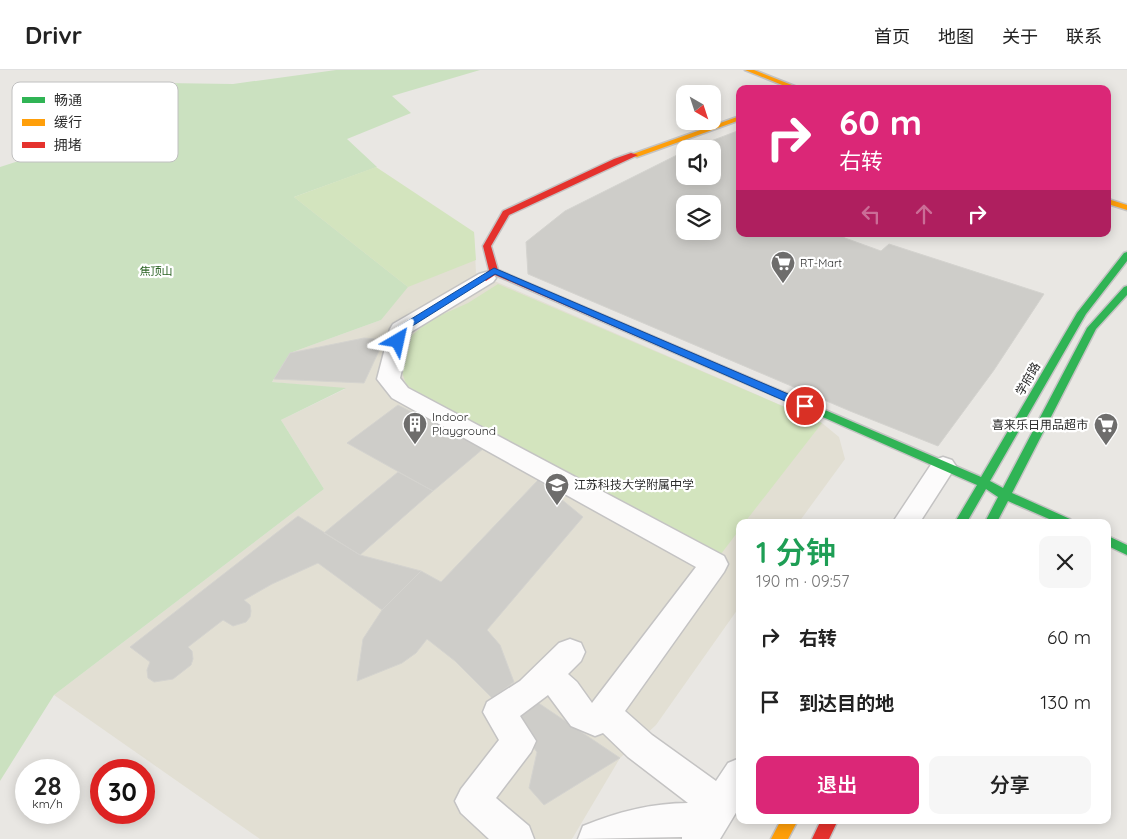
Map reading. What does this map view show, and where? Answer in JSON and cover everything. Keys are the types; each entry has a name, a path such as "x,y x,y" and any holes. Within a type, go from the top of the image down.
{"street":[{"path":"748,70 788,85"},
{"path":"490,274 487,246 506,213 617,160 736,119"},
{"path":"1111,202 1127,208"},
{"name":"学府路","path":"963,519 1082,313 1127,254"},
{"path":"490,274 984,483 1059,519"},
{"path":"490,274 401,329 388,379 400,393 714,564 604,713 595,721 590,721 582,715 560,687 552,682 540,680"},
{"path":"993,519 1092,328 1127,289"},
{"path":"908,519 943,466"},
{"path":"1111,542 1127,550"},
{"path":"516,839 474,802 518,741 499,712 531,690 570,652"},
{"path":"604,713 640,746 711,821"},
{"path":"711,821 736,780"},
{"path":"596,839 623,829 669,820 711,821"},
{"path":"779,839 788,824"},
{"path":"820,839 828,824"}],"shaded area":[{"name":"江苏科技大学附属中学","path":"294,197 474,232 476,273 822,423 839,437 845,459 801,519 736,519 736,612 656,725 620,758 572,839 260,839 155,766 155,759 146,759 54,695 324,489 281,420 345,389 272,382 290,353 381,320"}],"green space":[{"name":"焦顶山","path":"336,70 480,70 392,96 411,113 347,139 377,167 294,197 408,287 381,320 290,353 272,382 346,388 281,420 324,489 54,695 0,781 0,167 16,162 178,162 178,83 233,84"},
{"path":"376,167 474,232 476,260 408,287 294,197"},
{"path":"498,284 822,423 747,519 736,519 736,534 721,554 432,405 406,384 401,361 404,342 430,320 468,303"}],"building":[{"name":"RT-Mart","path":"736,132 736,237 844,237 881,251 889,244 1044,294 994,370 938,446 850,411 528,274 526,242 565,211 676,156 676,185 721,185 721,140 714,140"},
{"path":"364,338 384,340 364,383 274,379 290,353"},
{"name":"Indoor Playground","path":"398,405 484,448 433,491 347,443"},
{"path":"398,472 433,491 360,555 324,533"},
{"path":"538,480 583,517 487,630 500,645 514,682 492,698 455,661 427,639 416,653 402,663 357,681 363,639 382,610 421,571 441,582"},
{"path":"298,516 360,555 421,571 382,610 318,563 272,584 244,600 250,605 251,611 250,617 246,622 233,626 223,620 188,647 192,651 193,659 191,665 173,679 154,682 148,678 147,670 150,662 130,647"},
{"path":"537,702 620,758 544,805 529,788 537,752 512,721"}],"traffic: fast":[{"path":"963,519 1082,313 1127,255"},
{"path":"993,519 1092,328 1127,289"},
{"path":"779,394 984,483 1005,495 1059,519"},
{"path":"1111,542 1127,550"}],"traffic: slow":[{"path":"748,70 788,85"},
{"path":"634,155 736,119"},
{"path":"1111,202 1127,208"},
{"path":"779,839 788,824"}],"traffic: jam":[{"path":"494,271 487,246 506,213 617,161 634,155"},
{"path":"486,278 494,271 779,394"},
{"path":"820,839 828,824"}],"place":[{"name":"RT-Mart","path":"783,284"},
{"name":"Indoor Playground","path":"415,445"},
{"name":"喜来乐日用品超市","path":"1106,446"},
{"name":"江苏科技大学附属中学","path":"557,506"}],"route":[{"path":"398,341 401,329 486,278 494,271 805,406"}]}
